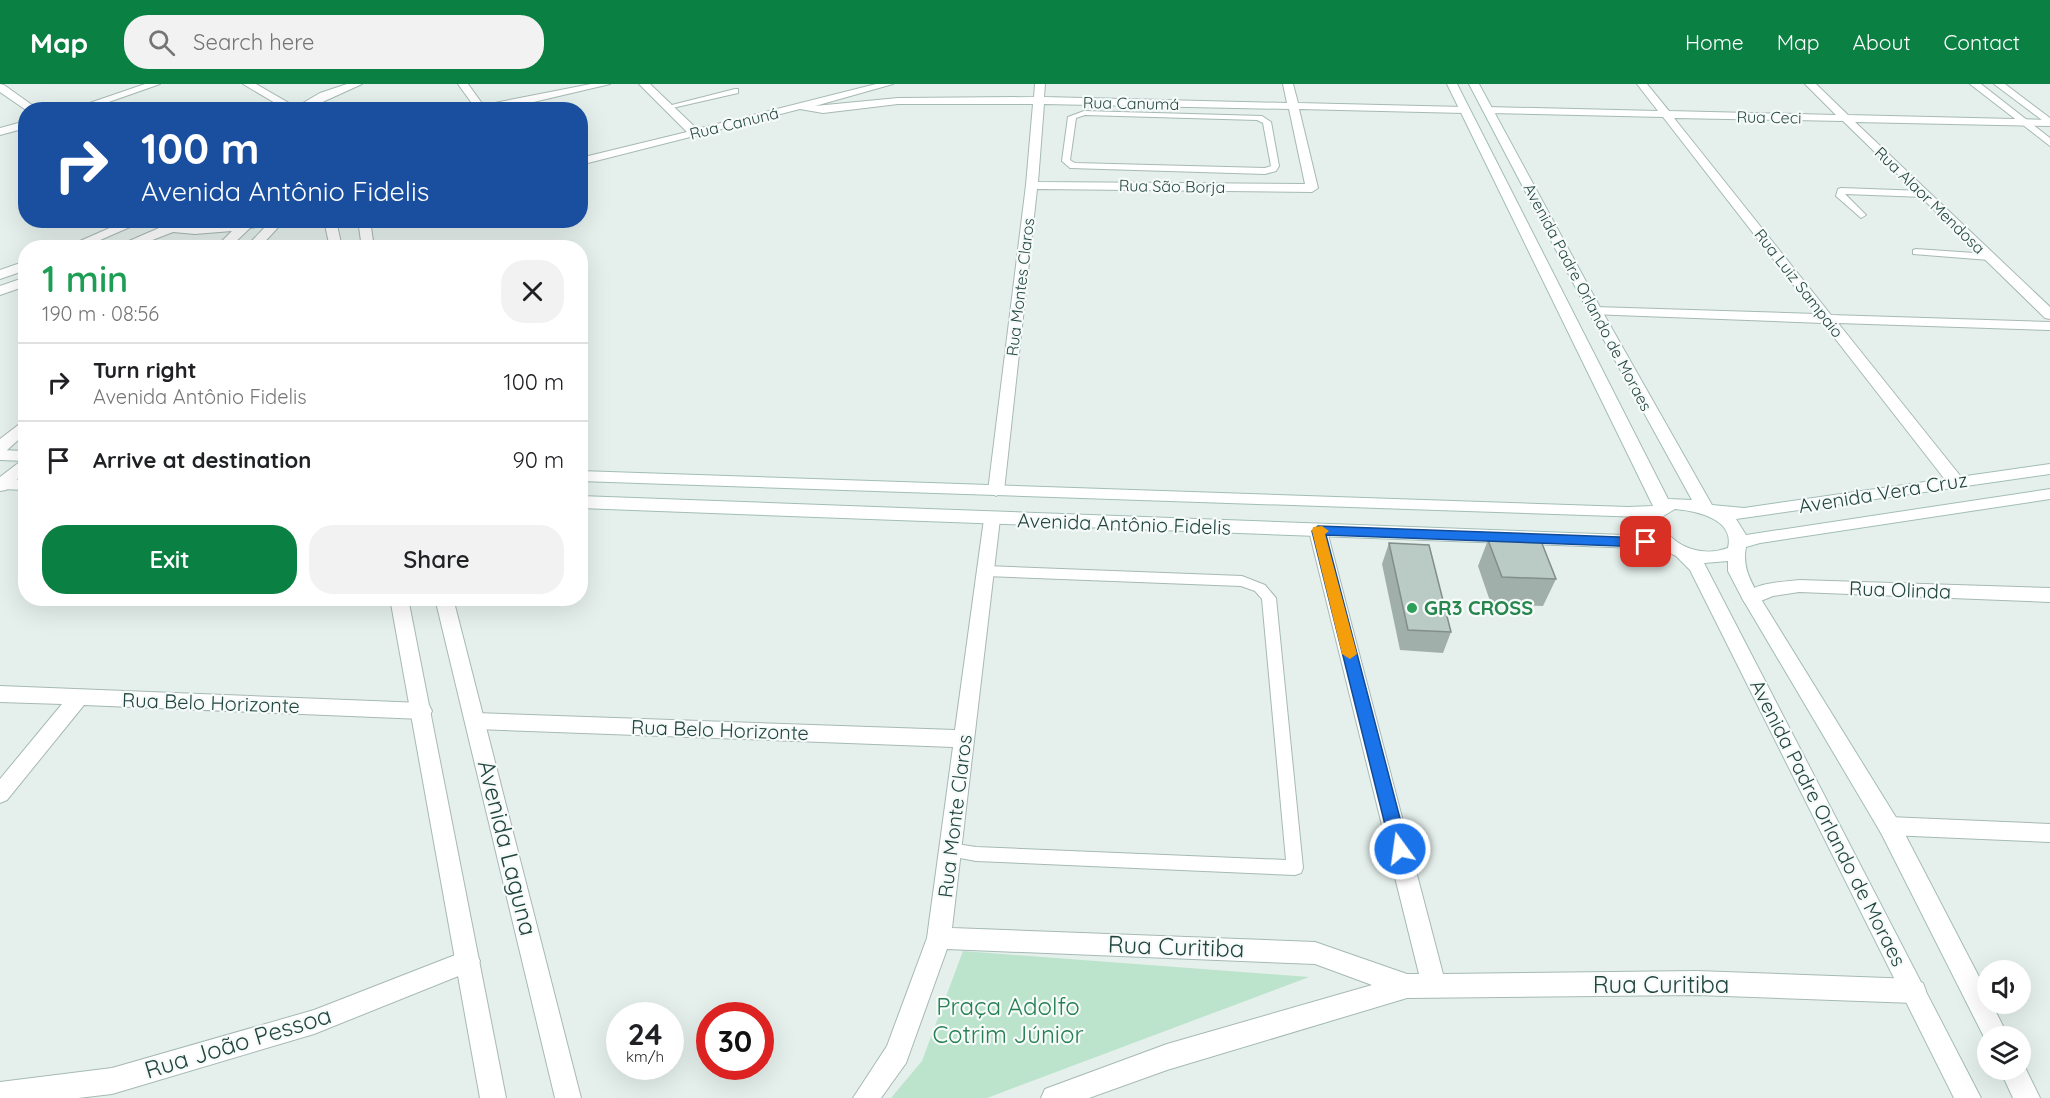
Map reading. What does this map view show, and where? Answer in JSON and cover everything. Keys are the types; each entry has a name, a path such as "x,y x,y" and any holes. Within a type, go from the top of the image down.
{"street":[{"path":"99,102 154,84"},
{"path":"248,84 281,102"},
{"path":"310,102 324,94 357,84"},
{"path":"463,84 476,102"},
{"path":"522,102 605,84"},
{"path":"644,84 695,133"},
{"name":"Rua Canuná","path":"588,160 888,84"},
{"name":"Rua Montes Claros","path":"996,491 1032,185 1041,100 1040,84"},
{"path":"1288,84 1294,107"},
{"name":"Avenida Padre Orlando de Moraes","path":"1452,84 1659,509 1653,525 1675,548 1697,566 1968,1098"},
{"name":"Avenida Padre Orlando de Moraes","path":"1474,84 1595,311 1710,510 1734,527 1738,548 1737,571 1889,826 1991,1026"},
{"name":"Rua Luiz Sampaio","path":"1642,84 1956,482"},
{"name":"Rua Alaor Mendosa","path":"1810,84 2050,315"},
{"path":"1975,84 2050,143"},
{"path":"1999,84 2050,123"},
{"path":"0,87 22,102"},
{"name":"Rua Canumá","path":"799,106 823,110 933,99 1464,110"},
{"name":"Rua São Borja","path":"1032,185 1312,188 1294,107"},
{"name":"Rua Ceci","path":"1488,110 2050,123"},
{"path":"0,132 18,126"},
{"path":"91,239 119,228"},
{"path":"140,240 171,228 214,228"},
{"path":"229,240 243,228"},
{"path":"259,240 270,228"},
{"path":"0,275 18,268"},
{"path":"0,291 18,284"},
{"path":"1595,311 2050,326"},
{"path":"0,447 18,431"},
{"path":"0,454 18,455"},
{"path":"1,485 18,469"},
{"name":"Avenida Vera Cruz","path":"1659,509 1687,504 1710,510 1744,514 2050,469"},
{"name":"Avenida Antônio Fidelis","path":"588,476 1628,513 1659,509"},
{"path":"1,485 18,485"},
{"name":"Avenida Vera Cruz","path":"1675,548 1718,558 1759,537 2050,494"},
{"name":"Avenida Antônio Fidelis","path":"588,502 1318,531 1675,548"},
{"name":"Rua Monte Claros","path":"866,1098 897,1054 939,938 992,519"},
{"path":"1318,531 1434,986"},
{"name":"Rua Olinda","path":"1751,598 1770,590 1799,586 2050,596"},
{"path":"401,606 493,1098"},
{"name":"Avenida Laguna","path":"446,606 568,1098"},
{"name":"Rua Belo Horizonte","path":"0,694 422,711"},
{"path":"0,795 79,697"},
{"name":"Rua Belo Horizonte","path":"476,721 964,739"},
{"path":"1889,826 2050,833"},
{"name":"Rua Curitiba","path":"939,938 1315,952 1407,986"},
{"name":"Rua João Pessoa","path":"0,1095 112,1081 314,1023 468,961"},
{"name":"Rua Curitiba","path":"1054,1098 1167,1057 1407,986 1697,983 1914,992"},
{"path":"2018,1080 2027,1098"}],"lane":[{"path":"668,107 735,91"},
{"path":"1170,104 1172,116"},
{"path":"1076,114 1172,116 1254,117 1265,121 1275,168 1269,171 1245,171 1078,167 1067,163 1072,117 1076,114"},
{"path":"1245,171 1249,188"},
{"path":"1861,215 1840,196 1841,191 1924,194"},
{"path":"1916,252 1989,257"},
{"path":"950,849 976,854 1295,868 1269,598 1260,588 1242,581 986,572"}],"green space":[{"name":"Praça Adolfo Cotrim Júnior","path":"963,951 1309,977 987,1098 891,1098 922,1061"}],"building":[{"path":"1488,540 1541,541 1556,579 1502,577"},
{"path":"1389,543 1429,545 1451,632 1408,630"}],"slow traffic":[{"path":"1322,531 1318,531 1350,654"}],"place":[{"name":"GR3 CROSS","path":"1412,608"}],"route":[{"path":"1400,849 1318,531 1646,542"}]}
